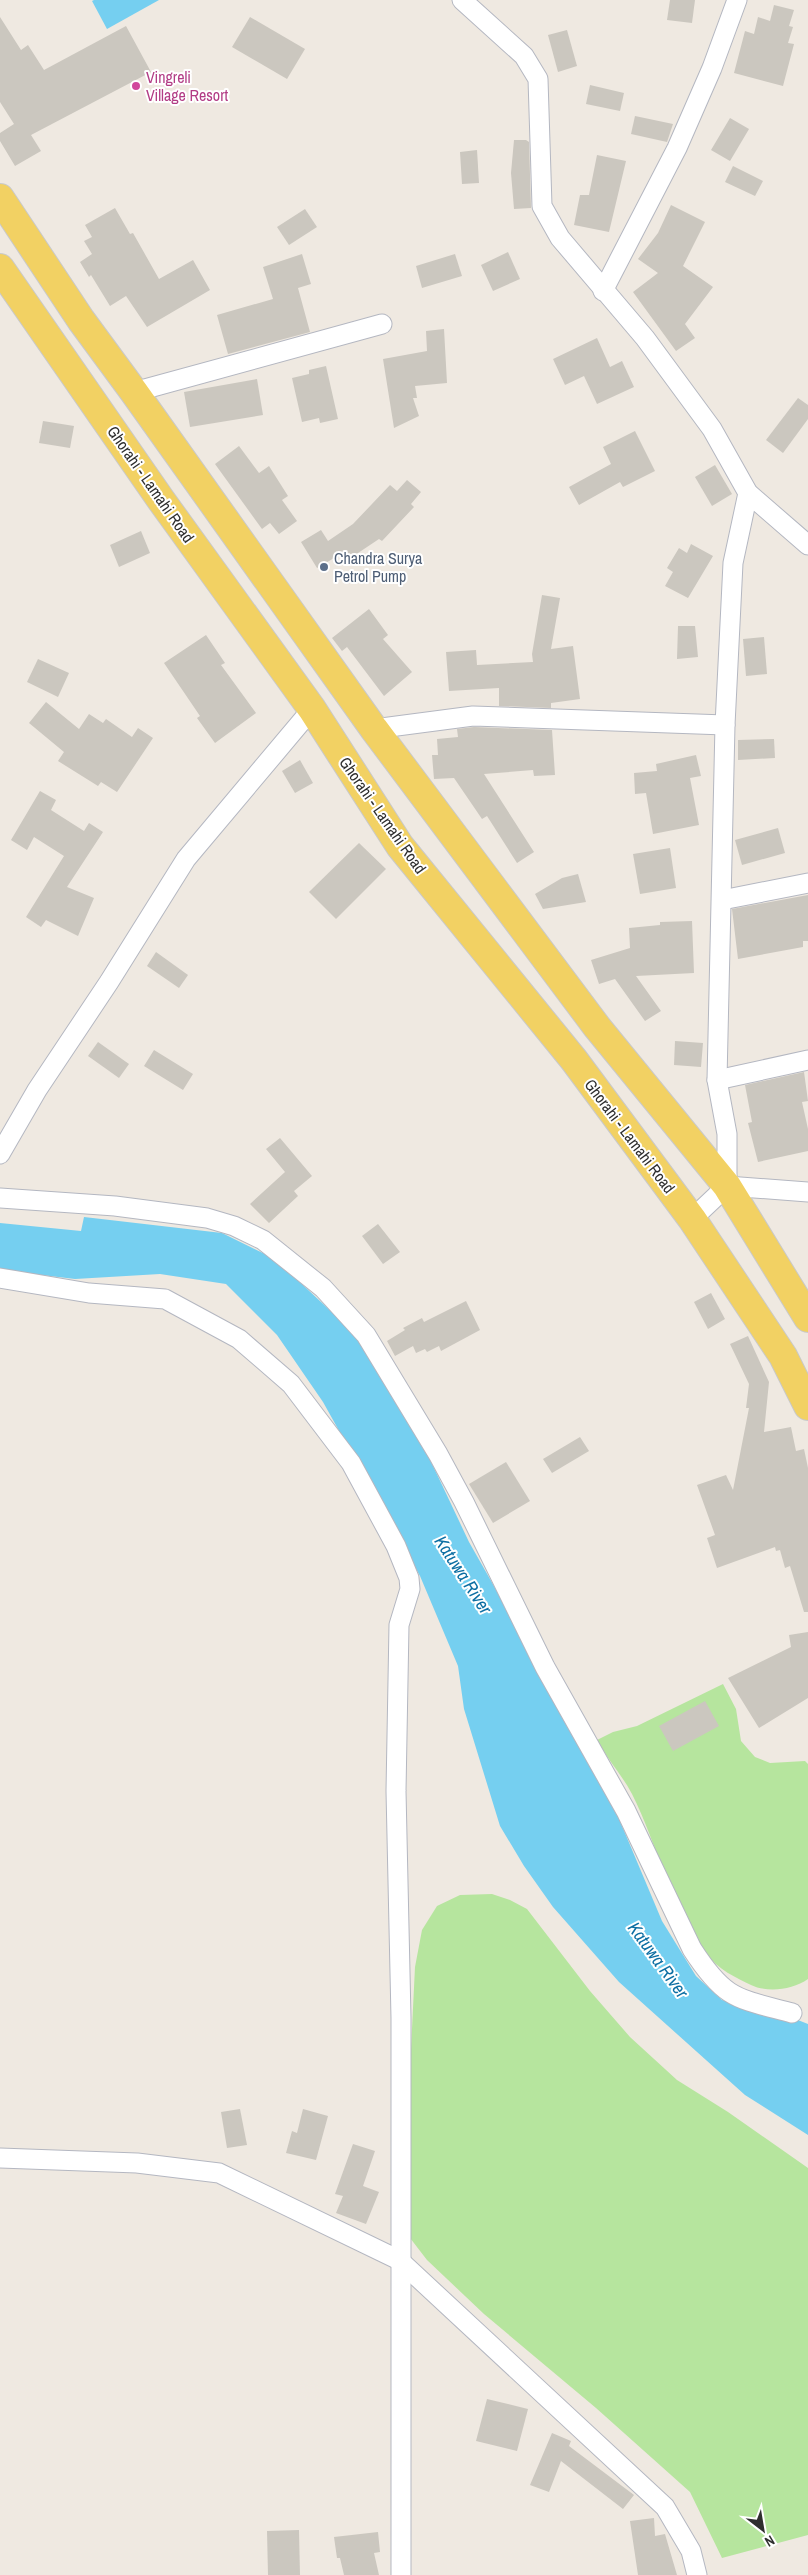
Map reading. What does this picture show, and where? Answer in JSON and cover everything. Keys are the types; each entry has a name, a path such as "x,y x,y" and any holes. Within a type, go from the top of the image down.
{"main road":[{"path":"0,198 80,320 134,392 374,730 597,1027 727,1186 808,1318"},
{"name":"Ghorahi - Lamahi Road","path":"0,268 156,492 312,708 400,846 574,1060 692,1219 783,1356 808,1406"}],"street":[{"path":"462,0 524,56 538,79 542,206 560,238 603,291 645,338 712,429 748,493 808,546"},
{"path":"603,291 677,148 712,68 737,0"},
{"path":"134,392 382,324"},
{"path":"692,1219 727,1186 727,1134 716,1080 725,725 733,563 748,493"},
{"path":"0,1154 38,1090 186,859 312,708"},
{"path":"374,730 473,716 725,725"},
{"path":"722,900 808,882"},
{"path":"716,1080 808,1060"},
{"path":"727,1186 808,1192"},
{"path":"0,1198 116,1206 207,1218 234,1226 263,1240 323,1288 366,1335 438,1454 464,1502 545,1667 626,1811 701,1962 720,1987 736,1998 792,2013"},
{"path":"0,1278 89,1293 165,1299 239,1339 291,1384 351,1463 396,1546 409,1578 410,1589 399,1625 396,1791 401,2018 399,2260 401,2575"},
{"path":"0,2158 137,2163 219,2173 399,2260 665,2508 691,2551 697,2575"}],"green space":[{"path":"723,1684 736,1709 741,1741 755,1757 770,1763 805,1761 808,1764 808,1979 787,1988 772,1990 751,1985 722,1969 707,1955 695,1938 674,1898 632,1794 597,1740 613,1732 637,1726"},
{"path":"492,1894 510,1900 527,1909 590,1991 630,2037 677,2080 728,2112 808,2168 808,2535 722,2558 690,2492 596,2408 484,2314 427,2260 407,2234 408,2111 415,1967 422,1930 437,1906 460,1895"}],"water":[{"path":"159,0 107,29 92,1"},
{"name":"Katuwa River","path":"84,1217 222,1233 275,1259 351,1330 409,1415 469,1542 524,1639 617,1814 662,1921 696,1976 722,2000 780,2013 808,2024 808,2135 745,2095 619,1982 553,1907 524,1866 500,1826 464,1709 458,1666 420,1576 323,1402 277,1335 226,1284 160,1274 75,1279 0,1270 0,1223 81,1231"}],"building":[{"path":"670,0 695,0 692,23 667,20"},
{"path":"774,5 794,10 789,26 793,27 788,43 794,44 783,86 734,73 745,31 754,34 758,17 770,21"},
{"path":"0,17 21,50 28,45 44,70 126,26 151,72 31,135 41,151 15,166 0,141 0,133 14,124 0,102"},
{"path":"250,17 305,49 287,79 232,47"},
{"path":"567,30 577,66 558,72 548,35"},
{"path":"590,85 624,93 620,111 586,104"},
{"path":"635,116 673,124 667,142 631,134"},
{"path":"730,118 749,129 730,161 711,150"},
{"path":"514,140 526,140 529,142 531,208 514,209 511,173"},
{"path":"477,150 479,183 462,184 460,152"},
{"path":"597,155 626,161 609,232 574,225 580,195 589,195"},
{"path":"733,166 763,181 755,196 725,182"},
{"path":"671,205 705,222 683,266 713,287 685,324 695,338 676,351 633,292 658,273 638,259 658,233"},
{"path":"115,208 130,234 133,233 159,279 193,260 210,290 147,327 126,296 110,306 91,275 89,277 80,262 92,254 84,241 92,237 85,225"},
{"path":"305,209 317,227 289,245 277,227"},
{"path":"508,252 520,279 493,291 481,265"},
{"path":"302,254 311,284 298,288 310,332 228,354 217,315 273,299 263,267"},
{"path":"455,254 462,276 422,288 416,266"},
{"path":"444,329 447,383 415,386 417,398 413,398 419,416 394,428 383,359 427,351 426,331"},
{"path":"597,338 610,367 622,361 634,387 597,404 584,376 565,385 553,359"},
{"path":"326,366 338,419 320,423 319,418 302,422 292,378 309,374 309,370"},
{"path":"257,379 263,415 190,427 184,392"},
{"path":"798,398 808,405 808,419 783,453 766,440"},
{"path":"43,421 74,426 70,448 39,443"},
{"path":"635,431 655,471 623,487 620,482 579,505 569,487 611,464 603,447"},
{"path":"239,446 259,473 269,466 288,496 282,500 297,521 279,534 270,523 262,529 215,464"},
{"path":"715,465 732,494 712,506 695,477"},
{"path":"407,480 421,492 411,504 414,507 382,541 379,539 346,561 341,554 317,568 301,542 321,530 328,541 353,524 390,485 397,491"},
{"path":"141,531 150,553 119,567 110,545"},
{"path":"691,544 713,556 688,598 665,586 673,572 667,568 679,548 687,553"},
{"path":"542,595 560,598 551,649 573,646 580,699 551,703 551,708 499,706 499,688 449,691 446,652 476,650 477,665 533,662 532,654"},
{"path":"369,609 388,635 383,639 412,672 384,696 347,647 342,651 332,638"},
{"path":"678,626 695,626 698,657 677,659"},
{"path":"206,635 225,663 221,665 256,713 215,743 197,718 200,716 164,663"},
{"path":"764,637 767,674 746,676 743,639"},
{"path":"38,659 69,673 58,697 27,682"},
{"path":"46,702 79,729 89,714 103,723 106,719 132,737 138,728 153,738 117,792 101,782 98,786 58,761 64,752 29,723"},
{"path":"474,727 552,730 555,775 534,776 533,770 484,774 534,852 517,863 487,816 482,819 454,778 434,779 432,755 438,755 437,739 458,737 457,729"},
{"path":"774,739 775,758 738,760 738,740"},
{"path":"696,755 701,776 690,778 699,825 653,834 646,793 635,794 634,773 657,771 656,764"},
{"path":"300,760 313,783 295,793 282,771"},
{"path":"40,791 56,800 51,810 84,831 89,823 103,832 67,887 94,898 78,936 46,920 41,927 26,917 64,856 34,837 27,850 11,840"},
{"path":"778,828 785,853 742,865 735,840"},
{"path":"359,843 386,869 336,919 309,892"},
{"path":"670,848 676,888 640,894 633,854"},
{"path":"578,874 586,902 543,909 535,894 562,878"},
{"path":"808,895 808,941 803,941 803,947 738,959 732,909"},
{"path":"692,921 694,973 636,976 661,1011 645,1021 615,979 599,984 591,960 630,948 629,928 660,925 660,922"},
{"path":"156,952 188,975 179,988 147,966"},
{"path":"675,1041 703,1043 701,1067 674,1065"},
{"path":"98,1042 129,1064 119,1078 88,1056"},
{"path":"154,1050 193,1074 183,1090 144,1066"},
{"path":"804,1072 808,1101 802,1102 808,1129 808,1151 758,1162 748,1123 752,1122 745,1085"},
{"path":"280,1138 312,1176 294,1191 298,1196 269,1223 250,1204 285,1172 266,1149"},
{"path":"378,1224 400,1252 383,1264 362,1236"},
{"path":"711,1293 725,1319 708,1329 694,1302"},
{"path":"466,1301 480,1330 441,1351 439,1346 427,1352 425,1349 416,1353 413,1346 395,1356 387,1341 405,1330 403,1328 422,1318 424,1322"},
{"path":"748,1336 769,1382 764,1432 791,1427 796,1451 804,1449 808,1468 808,1612 804,1612 790,1566 785,1568 780,1550 776,1551 775,1547 717,1568 707,1538 715,1535 697,1485 726,1475 733,1490 749,1408 746,1408 749,1384 730,1344"},
{"path":"580,1437 589,1451 552,1473 543,1459"},
{"path":"506,1462 530,1501 493,1523 469,1484"},
{"path":"808,1632 808,1698 759,1728 728,1678 791,1647 789,1635"},
{"path":"705,1701 719,1726 673,1751 659,1726"},
{"path":"240,2109 247,2145 227,2148 221,2112"},
{"path":"303,2109 328,2116 316,2160 286,2153 292,2131 297,2133"},
{"path":"353,2144 375,2151 363,2186 379,2192 366,2224 336,2213 343,2196 335,2194"},
{"path":"487,2399 528,2409 517,2451 476,2441"},
{"path":"552,2433 571,2441 569,2446 634,2495 623,2509 561,2461 549,2492 530,2485"},
{"path":"654,2518 655,2536 665,2534 677,2575 638,2575 630,2521"},
{"path":"299,2530 300,2575 268,2575 267,2531"},
{"path":"378,2532 380,2552 374,2553 379,2575 344,2575 340,2558 337,2558 334,2537"}],"place":[{"name":"Vingreli Village Resort","path":"136,86"},
{"name":"Chandra Surya Petrol Pump","path":"324,567"}]}
